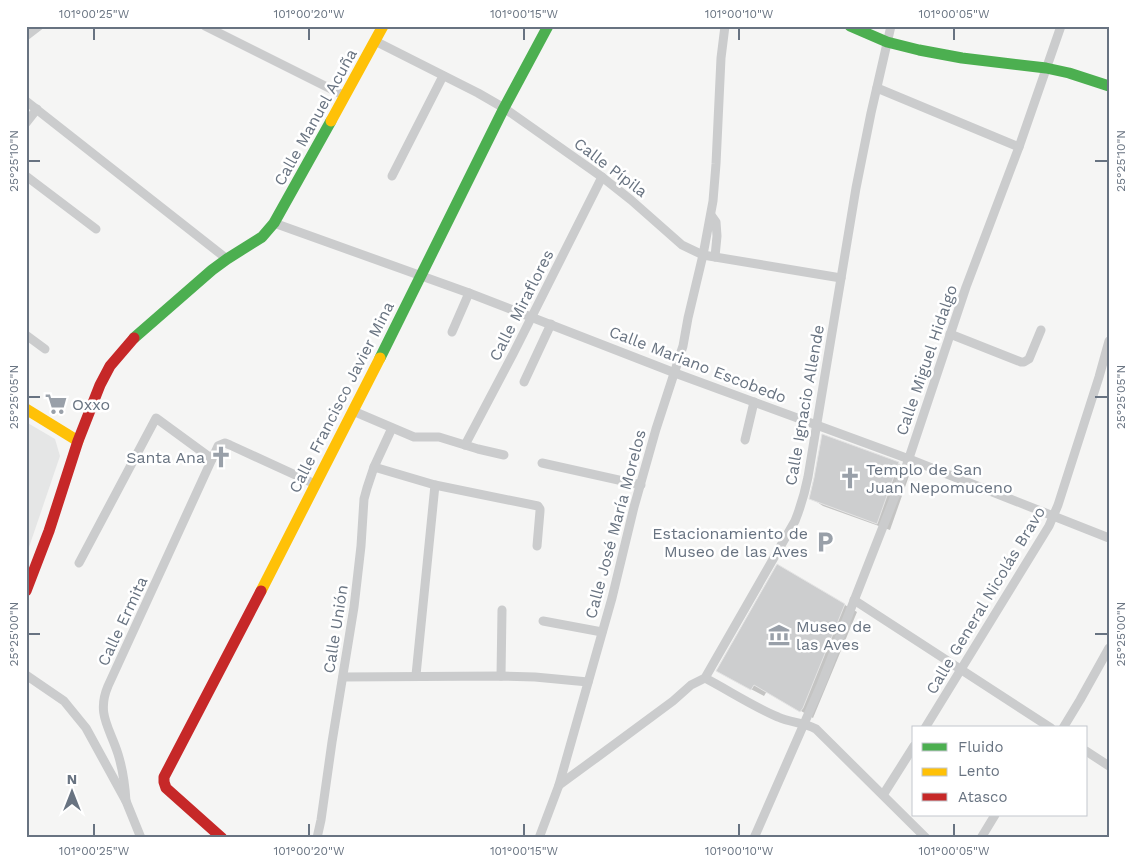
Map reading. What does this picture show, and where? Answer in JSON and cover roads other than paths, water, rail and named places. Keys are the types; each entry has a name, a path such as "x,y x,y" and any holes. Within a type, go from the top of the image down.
{"street":[{"path":"26,36 39,26"},
{"path":"205,26 345,96"},
{"name":"Calle Manuel Acuña","path":"26,591 52,522 78,440 100,385 110,366 130,342 204,277 227,259 262,237 274,223 383,26"},
{"name":"Calle Francisco Javier Mina","path":"222,838 166,788 164,783 165,773 269,576 504,108 548,26"},
{"name":"Calle José María Morelos","path":"539,838 559,785 656,429 683,346 711,215 715,185 721,58 725,26"},
{"path":"850,26 887,42 962,58 1046,68 1069,73 1109,86"},
{"name":"Calle Ignacio Allende","path":"559,785 673,701 691,685 705,678 800,509 808,477 856,188 891,26"},
{"name":"Calle Miguel Hidalgo","path":"754,838 837,646 909,459 950,334 1019,147 1061,26"},
{"name":"Calle Pípila","path":"376,41 504,108 602,177 682,245 703,255 841,278"},
{"path":"392,176 443,76"},
{"path":"877,88 1019,147"},
{"path":"26,101 227,259"},
{"path":"26,123 37,109"},
{"path":"26,176 96,229"},
{"name":"Calle Miraflores","path":"465,445 602,177"},
{"name":"Calle José María Morelos","path":"711,215 716,222 718,236 715,257"},
{"name":"Calle Mariano Escobedo","path":"274,223 469,293 675,373 909,459 1109,538"},
{"path":"452,332 469,293"},
{"path":"524,382 551,324"},
{"path":"950,334 1024,362 1029,359 1041,330"},
{"path":"26,335 45,349"},
{"name":"Calle General Nicolás Bravo","path":"926,726 1054,516 1109,342"},
{"path":"746,440 754,402"},
{"path":"26,409 78,440"},
{"path":"353,411 414,437 439,437 504,455"},
{"path":"80,563 156,418 212,459"},
{"name":"Calle Unión","path":"317,838 322,820 356,588 364,499 374,467 392,428"},
{"name":"Calle Ermita","path":"126,801 124,776 104,714 103,700 218,446 225,443 315,484"},
{"path":"542,463 641,485"},
{"path":"374,467 435,485 538,506 540,511 537,546"},
{"path":"416,676 435,485"},
{"path":"854,600 1048,726"},
{"path":"501,676 502,610"},
{"path":"543,622 602,632"},
{"path":"1064,726 1109,648"},
{"path":"26,675 64,700 86,728 126,801 141,838"},
{"path":"343,676 501,676 588,682"},
{"path":"705,678 775,716 816,729 926,838"},
{"path":"883,795 912,749"},
{"path":"1088,752 1109,766"},
{"path":"981,838 995,816"}],"place":[{"name":"Oxxo","path":"56,404"},
{"name":"Santa Ana","path":"221,457"},
{"name":"Templo de San Juan Nepomuceno","path":"850,478"},
{"name":"Estacionamiento de Museo de las Aves","path":"825,542"},
{"name":"Museo de las Aves","path":"779,635"}]}
